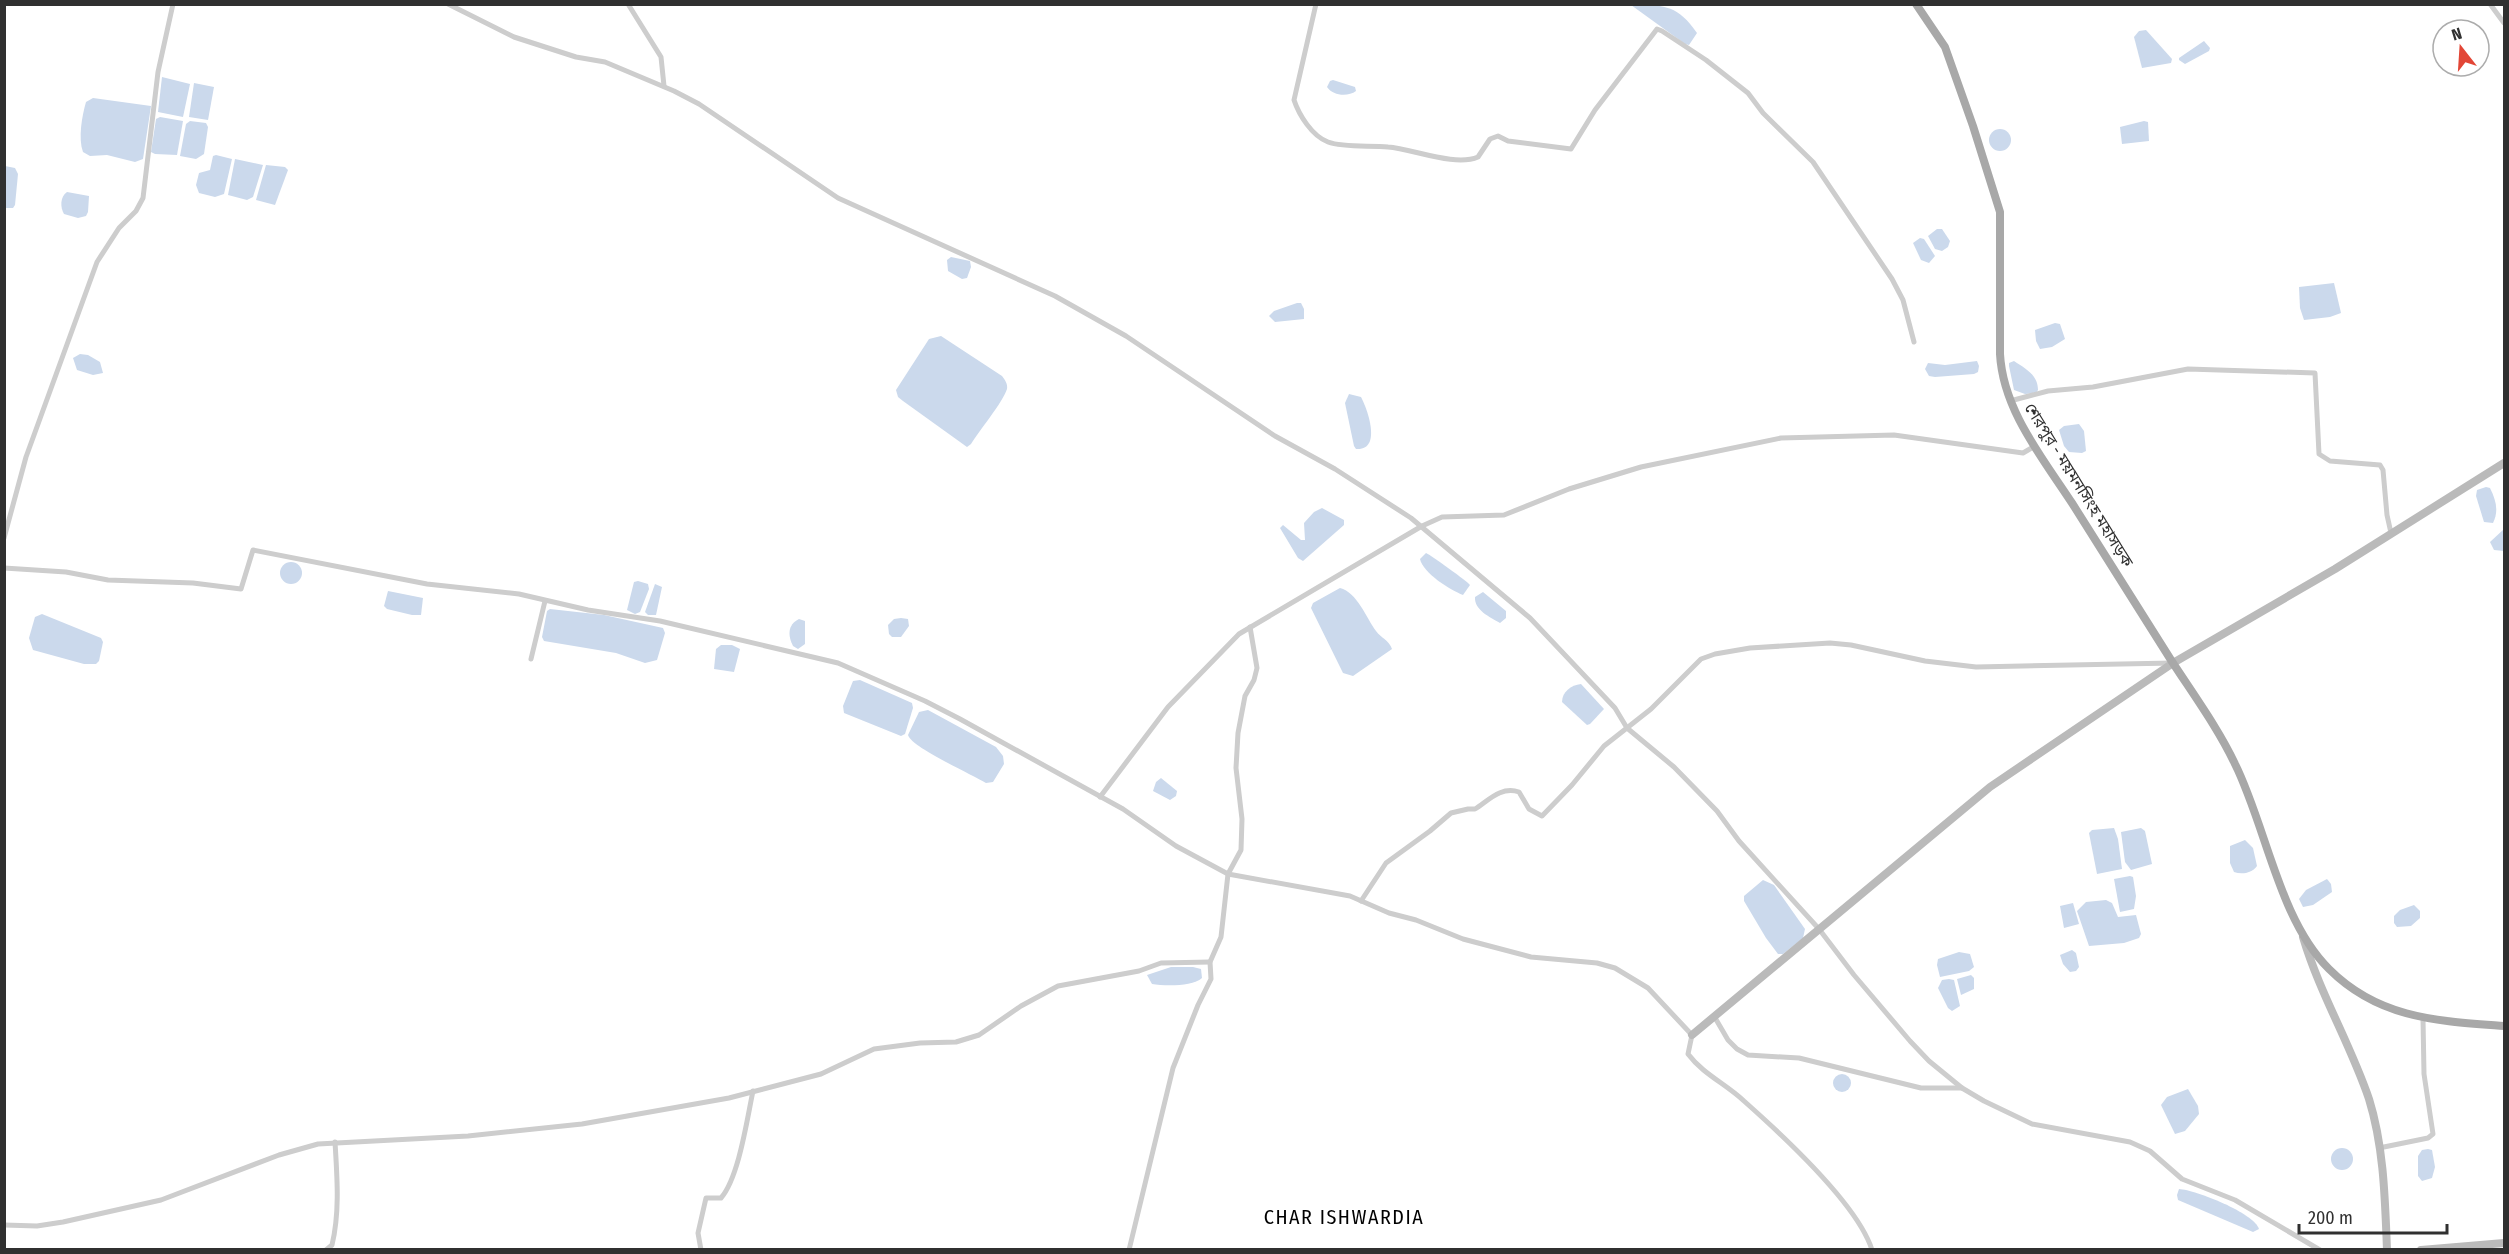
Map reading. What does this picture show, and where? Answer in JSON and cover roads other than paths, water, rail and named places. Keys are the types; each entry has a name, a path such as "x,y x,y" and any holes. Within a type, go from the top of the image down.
{"main road":[{"name":"শেরপুর - ময়মনসিংহ মহাসড়ক","path":"1916,4 1945,47 2000,212 2000,354 2010,401 2035,446 2198,699 2236,765 2302,936 2327,968 2353,991 2389,1009 2423,1019 2505,1026"}],"street":[{"path":"4,538 26,457 97,262 118,228 136,211 143,198 158,72 173,4"},
{"path":"448,4 514,37 576,57 606,62 664,86 699,105 838,198 1056,296 1126,336 1275,436 1335,469 1422,526 1530,618 1615,708 1627,728 1658,751 1717,811 1740,841 1819,928 1854,975 1910,1041 1929,1061 1962,1088 2032,1124 2130,1142 2143,1148 2182,1179 2235,1200 2320,1250"},
{"path":"628,4 661,57 664,86"},
{"path":"1316,4 1294,100 1299,113 1312,129 1327,142 1389,147 1458,160 1478,157 1490,139 1498,136 1508,141 1571,148 1595,110 1653,33 1657,29 1662,31 1706,60 1748,93 1769,119 1813,162 1904,300 1914,342"},
{"path":"2490,4 2505,23"},
{"path":"2010,401 2048,391 2084,389 2188,369 2315,373 2319,454 2330,461 2380,465 2383,470 2391,533"},
{"path":"1100,797 1168,707 1239,634 1422,526 1442,517 1504,515 1558,493 1641,467 1781,438 1894,435 2023,453 2035,446"},
{"path":"1872,1250 1857,1221 1828,1184 1743,1099 1696,1065 1688,1054 1692,1035 1990,787 2173,663 2335,569 2505,463"},
{"path":"4,568 66,572 108,580 193,583 241,589 253,550 427,584 519,594 588,610 660,621 838,663 925,701 1123,809 1176,846 1228,874 1319,889 1361,901 1463,939 1531,957 1597,963 1616,968 1648,988 1692,1035"},
{"path":"531,659 545,601"},
{"path":"1129,1250 1173,1068 1211,979 1210,962 1221,937 1228,874 1241,850 1242,819 1236,768 1238,733 1245,696 1257,668 1250,627"},
{"path":"1361,901 1386,863 1451,813 1468,808 1474,809 1497,793 1511,789 1519,792 1529,809 1542,816 1572,785 1604,746 1651,709 1701,659 1715,654 1750,648 1830,643 1851,645 1925,661 1976,667 2173,663"},
{"path":"2302,936 2318,984 2358,1069 2370,1102 2384,1184 2387,1250"},
{"path":"4,1225 37,1226 63,1222 160,1200 279,1155 318,1144 468,1136 582,1124 729,1098 821,1074 874,1049 920,1043 957,1042 979,1035 1021,1006 1058,986 1139,970 1161,963 1210,962"},
{"path":"1714,1016 1728,1040 1737,1049 1748,1054 1798,1058 1920,1088 1962,1088"},
{"path":"2379,1148 2428,1138 2433,1134 2424,1072 2423,1019"},
{"path":"701,1250 698,1233 706,1198 721,1198 728,1190 743,1140 753,1091"},
{"path":"326,1250 332,1245 335,1235 338,1191 335,1142"},
{"path":"2421,1250 2481,1247 2505,1243"}],"water":[{"path":"1631,5 1661,6 1676,11 1690,23 1697,33 1689,45 1685,44"},
{"path":"2146,30 2172,59 2171,63 2142,68 2134,37 2139,31"},
{"path":"2204,41 2210,48 2209,51 2185,64 2179,60 2179,58"},
{"path":"162,77 190,84 183,117 158,112"},
{"path":"1333,80 1355,87 1356,91 1345,95 1337,94 1327,87"},
{"path":"194,83 214,87 208,120 189,117"},
{"path":"93,98 151,106 143,159 135,162 107,155 90,156 83,152 81,134 83,114 86,102"},
{"path":"160,117 183,121 177,155 151,152 156,119"},
{"path":"190,121 206,123 208,127 204,154 196,159 180,156 186,124"},
{"path":"2148,122 2149,141 2122,144 2120,127"},
{"path":"2000,129 2008,132 2011,140 2008,148 2000,151 1992,148 1989,140 1992,132"},
{"path":"213,156 232,159 224,194 215,197 199,193 196,185 199,173 210,170"},
{"path":"235,159 263,165 253,197 247,200 228,195"},
{"path":"266,165 285,167 288,170 275,205 256,200"},
{"path":"5,166 15,168 18,174 13,208 5,208"},
{"path":"67,192 89,196 86,216 78,218 64,214 61,202"},
{"path":"1937,229 1942,229 1950,241 1948,247 1942,251 1935,249 1928,236"},
{"path":"1920,238 1924,239 1935,256 1929,263 1921,260 1913,243"},
{"path":"951,257 970,261 971,267 967,278 962,279 948,271 947,260"},
{"path":"2334,283 2341,313 2330,317 2304,320 2300,308 2299,287"},
{"path":"1301,303 1304,309 1304,319 1275,322 1269,316 1274,311"},
{"path":"2055,323 2060,324 2065,339 2052,347 2040,349 2036,341 2035,330"},
{"path":"941,336 1002,376 1007,385 1001,401 967,447 898,397 896,390 929,339"},
{"path":"80,354 88,355 100,362 103,373 93,375 77,370 73,358"},
{"path":"1977,361 1978,372 1974,374 1935,377 1929,376 1925,369 1928,363 1945,365"},
{"path":"2014,361 2034,376 2038,390 2036,393 2025,394 2014,390 2009,363"},
{"path":"1349,394 1361,397 1367,411 1371,437 1369,444 1364,448 1356,449 1354,446 1345,403"},
{"path":"2079,424 2084,431 2086,451 2069,452 2064,446 2059,430 2064,426"},
{"path":"2490,488 2495,501 2496,514 2493,523 2484,522 2476,496 2477,490"},
{"path":"1322,508 1344,520 1344,525 1303,561 1298,558 1280,528 1283,525 1301,540 1305,540 1304,523 1314,512"},
{"path":"2504,529 2504,551 2494,550 2490,542"},
{"path":"1426,553 1470,585 1463,595 1444,585 1426,570 1420,559"},
{"path":"291,562 299,565 302,573 299,581 291,584 283,581 280,573 283,565"},
{"path":"634,582 648,584 649,589 640,612 635,614 627,610"},
{"path":"655,584 662,587 656,615 648,615 645,612"},
{"path":"1340,588 1352,595 1376,631 1392,649 1353,676 1343,673 1311,608 1313,603"},
{"path":"388,591 423,598 421,615 387,609 384,606"},
{"path":"1483,592 1506,611 1506,618 1500,623 1483,613 1477,606 1475,597"},
{"path":"550,609 604,615 663,628 665,633 657,660 645,663 616,653 544,641 542,637 547,611"},
{"path":"42,614 101,638 103,642 99,661 96,664 84,664 33,650 29,638 35,617"},
{"path":"799,619 805,621 805,644 798,649 793,646 790,631 792,624"},
{"path":"894,619 908,619 909,626 901,637 892,637 889,634 888,625"},
{"path":"721,645 732,645 740,649 734,672 714,669 716,649"},
{"path":"860,680 912,703 913,708 905,734 901,736 844,713 843,706 853,681"},
{"path":"1581,684 1604,709 1587,725 1562,702 1568,690"},
{"path":"928,710 996,747 1003,756 1004,764 993,782 986,783 930,753 912,740 908,735 919,712"},
{"path":"1161,778 1177,791 1176,796 1170,800 1153,791 1156,782"},
{"path":"2114,828 2118,839 2122,869 2097,874 2089,833 2092,830"},
{"path":"2141,828 2145,831 2152,864 2131,870 2125,862 2121,832"},
{"path":"2245,840 2253,848 2257,866 2247,873 2234,872 2230,863 2230,846"},
{"path":"2133,877 2136,896 2134,909 2120,912 2114,879"},
{"path":"2327,879 2331,884 2332,892 2313,905 2303,907 2299,899 2306,890"},
{"path":"1763,880 1774,885 1805,929 1803,938 1783,954 1778,954 1766,938 1744,901 1744,896"},
{"path":"2106,900 2112,903 2118,917 2136,915 2141,934 2139,938 2124,943 2089,946 2077,911 2086,902"},
{"path":"2073,903 2079,924 2064,928 2060,906"},
{"path":"2414,905 2420,911 2420,918 2411,926 2397,927 2394,923 2394,916 2400,910"},
{"path":"2072,950 2076,953 2079,967 2076,971 2070,972 2063,964 2060,955"},
{"path":"1959,952 1970,954 1974,967 1969,971 1940,977 1938,959"},
{"path":"1171,967 1201,969 1202,978 1185,984 1152,984 1147,975"},
{"path":"1971,975 1974,978 1974,989 1961,995 1957,979"},
{"path":"1942,980 1954,980 1960,1006 1952,1011 1948,1008 1938,988"},
{"path":"1842,1074 1848,1077 1851,1083 1848,1089 1842,1092 1836,1089 1833,1083 1836,1077"},
{"path":"2188,1089 2198,1106 2199,1114 2185,1131 2175,1134 2161,1105 2167,1097"},
{"path":"2342,1148 2350,1151 2353,1159 2350,1167 2342,1170 2334,1167 2331,1159 2334,1151"},
{"path":"2422,1150 2432,1150 2435,1167 2432,1178 2422,1181 2418,1176 2418,1156"},
{"path":"2179,1189 2210,1198 2236,1210 2247,1216 2259,1229 2253,1232 2178,1200"}],"district":[{"name":"CHAR ISHWARDIA","path":"1344,1217"}]}
